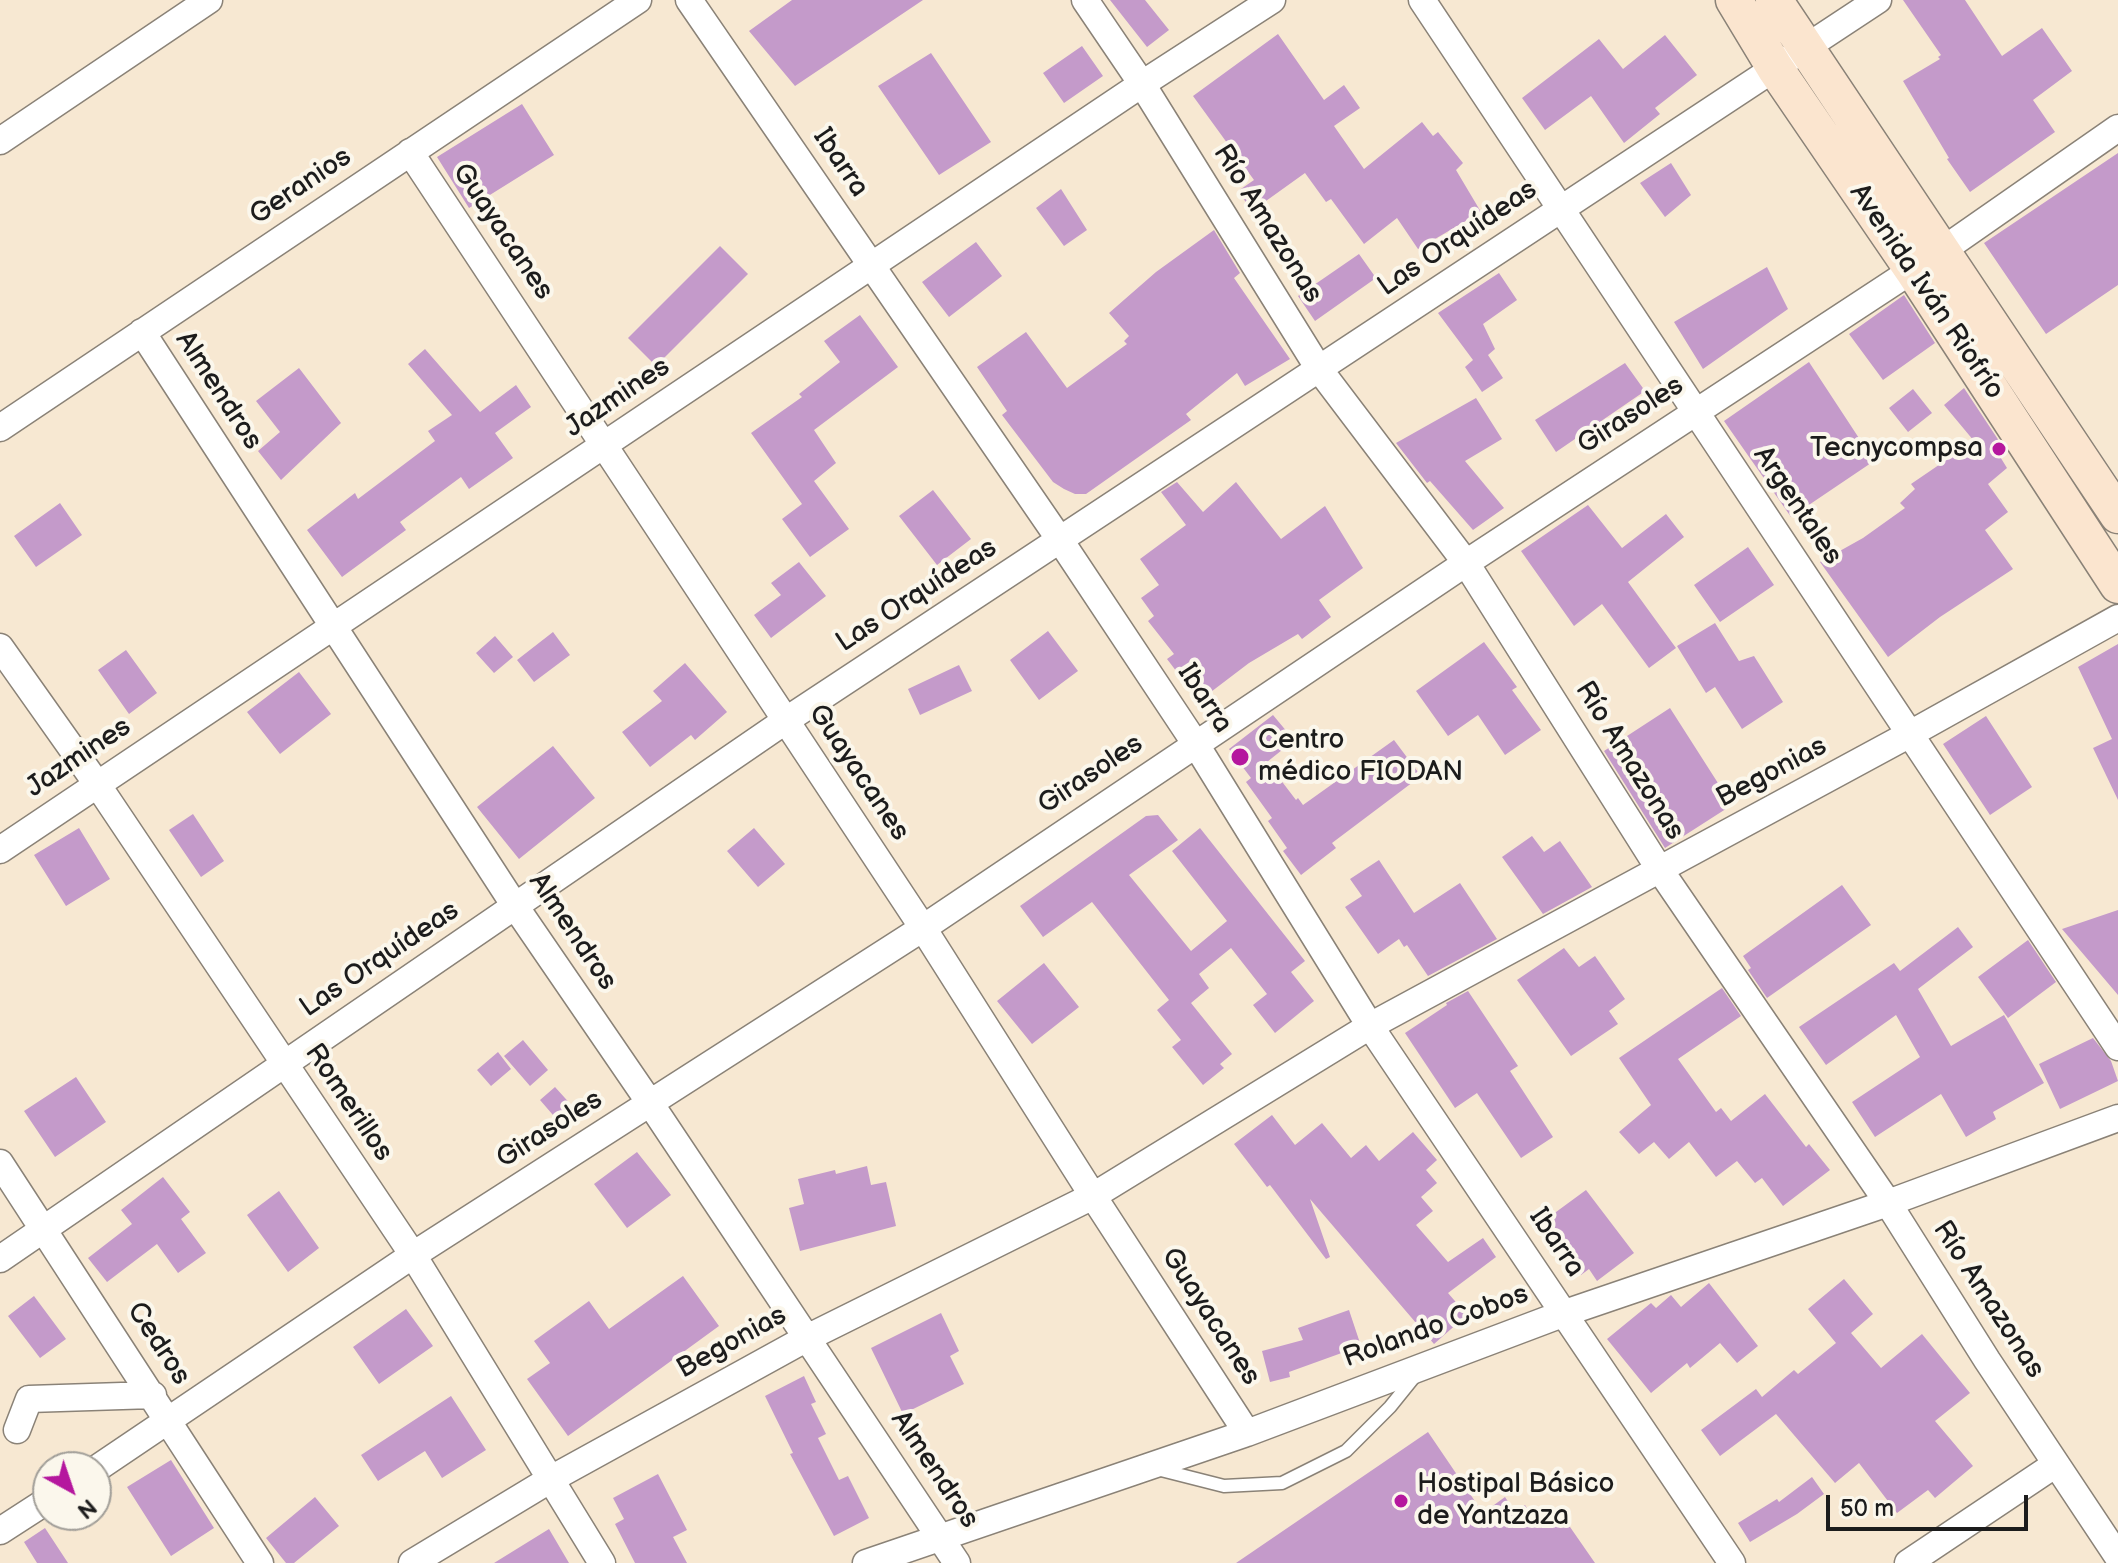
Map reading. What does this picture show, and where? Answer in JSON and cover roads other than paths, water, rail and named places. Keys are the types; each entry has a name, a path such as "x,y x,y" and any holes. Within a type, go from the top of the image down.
{"main road":[{"name":"Avenida Iván Riofrío","path":"1734,0 1775,68 1927,261 2118,515"},
{"name":"Avenida Iván Riofrío","path":"1774,0 1806,48 2118,585"}],"street":[{"path":"0,141 209,0"},
{"name":"Geranios","path":"0,428 638,0"},
{"name":"Ibarra","path":"689,0 1060,540 1195,743 1370,1026 1732,1563"},
{"name":"Río Amazonas","path":"1085,0 1142,84 1319,369 1466,563 1660,870 1888,1203 2118,1557"},
{"name":"Jazmines","path":"0,850 1272,0"},
{"name":"Argentales","path":"1422,0 2118,1047"},
{"name":"Las Orquídeas","path":"0,1259 785,721 1878,0"},
{"name":"Girasoles","path":"112,1459 413,1255 923,928 1195,743 1927,261 2118,128"},
{"name":"Guayacanes","path":"410,152 923,928 1247,1433"},
{"name":"Almendros","path":"142,332 515,906 957,1563"},
{"name":"Begonias","path":"412,1563 551,1479 807,1338 1093,1196 1370,1026 2118,618"},
{"name":"Romerillos","path":"0,647 97,784 413,1255 602,1563"},
{"name":"Rolando Cobos","path":"866,1563 1247,1433 1565,1313 1888,1203 2118,1118"},
{"name":"Cedros","path":"0,1163 260,1563"},
{"path":"17,1430 29,1399 153,1395"},
{"path":"1908,1563 2056,1464"},
{"path":"0,1531 32,1510"}],"lane":[{"path":"1146,1466 1224,1486 1282,1483 1346,1451 1390,1407 1424,1365"}],"place":[{"name":"Tecnycompsa","path":"1999,449"},
{"name":"Centro médico FIODAN","path":"1240,757"},
{"name":"Hostipal Básico de Yantzaza","path":"1401,1501"}]}
